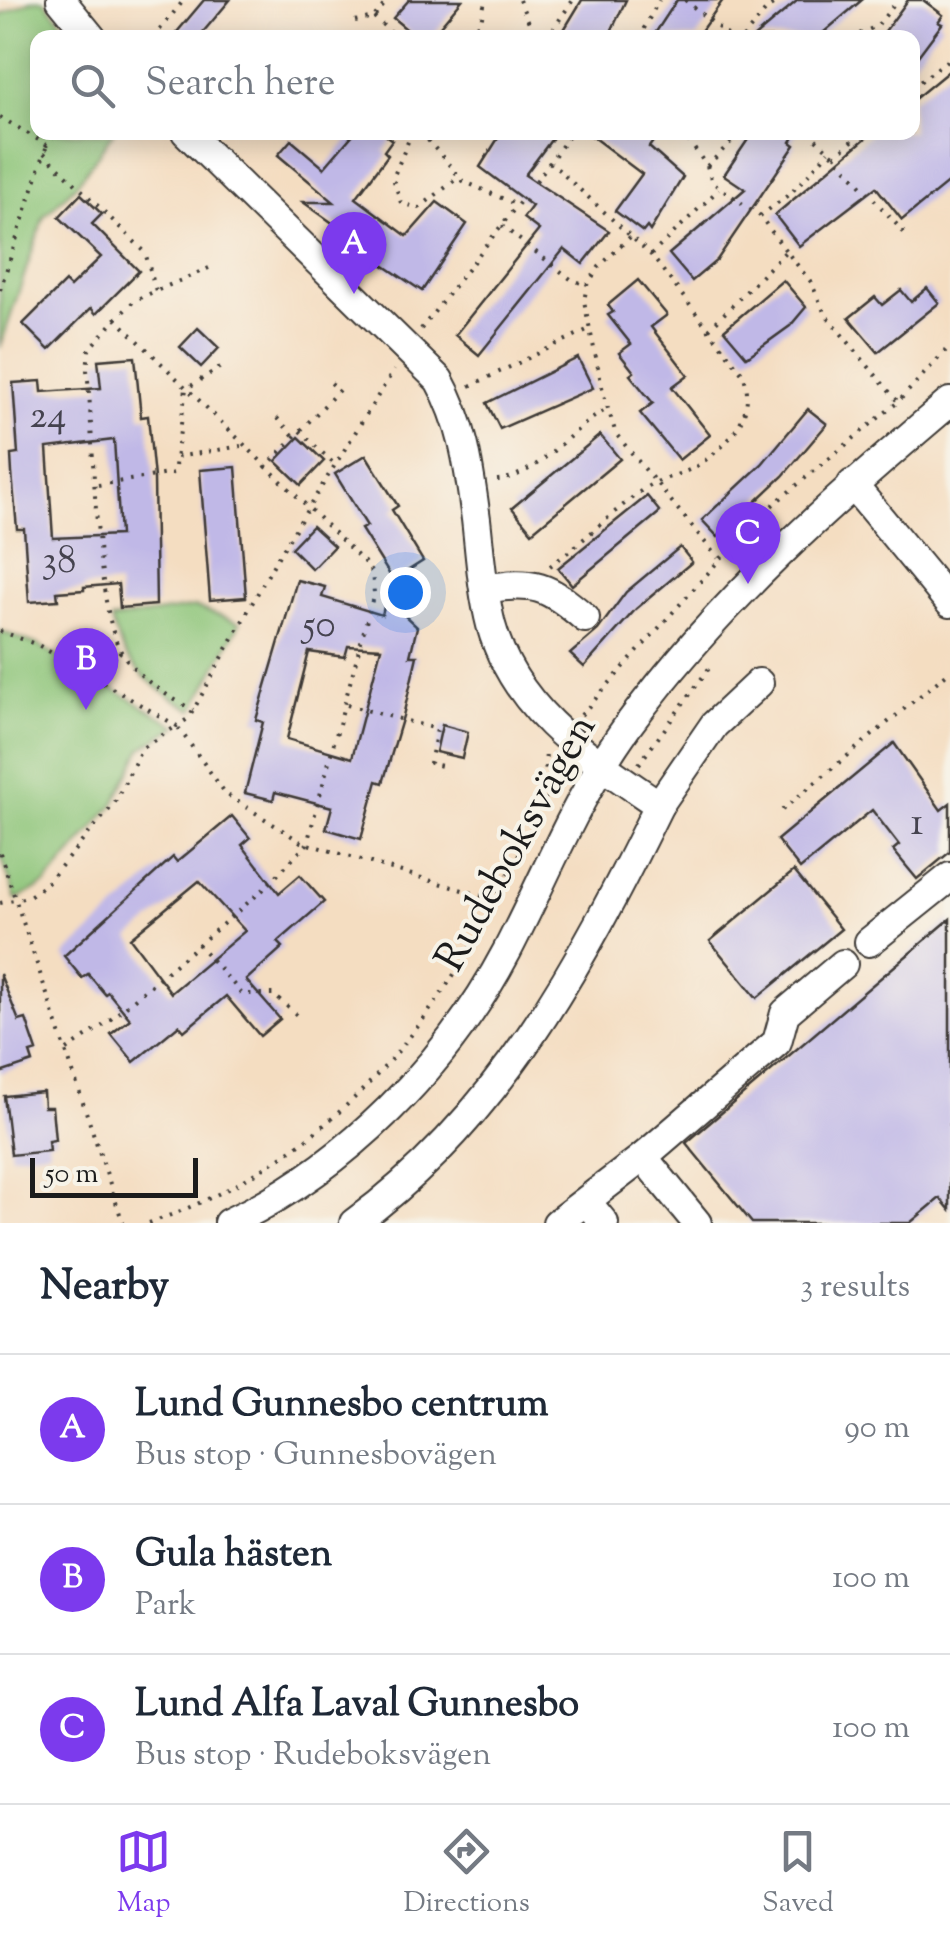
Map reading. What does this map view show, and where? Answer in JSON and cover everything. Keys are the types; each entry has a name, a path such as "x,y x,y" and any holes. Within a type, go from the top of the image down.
{"street":[{"path":"61,0 85,30"},
{"path":"194,140 410,347 439,380 463,431 492,626 522,691 562,737 658,805"},
{"name":"Rudeboksvägen","path":"228,1223 287,1192 352,1142 441,1050 506,952 601,764 654,692 748,584 852,484 950,402"},
{"path":"852,484 950,604"},
{"path":"485,589 517,584 550,590 585,618"},
{"path":"354,1223 464,1124 520,1054 558,999 658,805 695,748 759,683"},
{"path":"870,942 950,877"},
{"path":"558,1223 595,1212 643,1157 777,1042 785,1013 843,964"},
{"path":"643,1157 697,1223"}],"path":[{"path":"355,21 374,17 388,0"},
{"path":"479,30 485,0"},
{"path":"519,0 532,30"},
{"path":"552,30 573,0"},
{"path":"643,30 660,0"},
{"path":"685,0 721,30"},
{"path":"750,30 768,8 782,0"},
{"path":"868,30 877,26 898,0"},
{"path":"159,30 180,2"},
{"path":"374,17 388,30"},
{"path":"455,30 479,25"},
{"path":"920,82 950,58"},
{"path":"0,117 30,135"},
{"path":"38,140 46,145"},
{"path":"0,290 50,140"},
{"path":"409,140 394,178 400,203 418,208 459,177"},
{"path":"428,140 459,177 517,204"},
{"path":"536,181 567,140"},
{"path":"688,140 707,166 712,182 760,216 811,282 824,314 898,402"},
{"path":"707,166 733,140"},
{"path":"817,140 907,236"},
{"path":"835,156 854,140"},
{"path":"760,216 791,193 829,150"},
{"path":"44,153 145,252 156,290"},
{"path":"517,584 554,563 655,482 694,467 714,452 748,410 750,394 743,374 651,256 551,163"},
{"path":"651,256 720,188"},
{"path":"0,903 16,900 46,884 114,804 142,748 194,710 306,510 434,307 522,198"},
{"path":"502,226 572,280 587,284"},
{"path":"630,237 587,284 584,301 608,409 616,434 718,558"},
{"path":"709,329 786,252"},
{"path":"194,710 165,695 120,650 106,599 88,360 90,350 136,300 209,268"},
{"path":"67,1050 105,1024 308,844 374,593 372,573 116,318"},
{"path":"476,382 589,330"},
{"path":"186,388 222,366"},
{"path":"265,468 339,390 330,381"},
{"path":"97,486 174,473 186,388"},
{"path":"489,481 518,478 592,417 608,409"},
{"path":"276,418 295,437"},
{"path":"300,431 335,464"},
{"path":"177,456 243,446"},
{"path":"711,566 719,574"},
{"path":"0,631 38,644 176,726 226,794 308,844 496,900"},
{"path":"97,678 120,650"},
{"path":"628,784 716,658"},
{"path":"782,810 950,671"},
{"path":"345,704 437,729 430,763 442,766"},
{"path":"0,852 123,1223"},
{"path":"198,944 242,994 273,994 299,1017"}],"green space":[{"path":"33,0 44,0 69,30 30,30 30,140 108,140 76,185 44,216 0,348 0,15"},
{"path":"195,607 240,623 193,710 165,693 131,663 111,620"},
{"path":"0,631 38,645 177,726 142,748 114,804 46,884 16,900 0,853"}],"building":[{"path":"204,0 230,0 205,30 179,30"},
{"path":"409,0 462,0 437,30 407,30 393,18"},
{"path":"582,0 626,0 612,30 564,30"},
{"path":"677,0 723,0 702,30 657,30"},
{"path":"798,0 862,0 826,30 762,30"},
{"path":"908,0 923,0 943,15 938,22 942,24 920,53 920,30 886,30"},
{"path":"950,70 950,181 902,220 876,187 799,246 775,215 864,140 920,140 920,94"},
{"path":"291,140 324,168 348,140 392,140 384,151 388,155 356,198 407,236 437,202 467,224 422,291 337,234 341,229 303,202 334,202 278,155"},
{"path":"497,140 551,140 525,175 609,231 583,264 564,249 479,355 455,335 539,230 523,218 532,206 480,167"},
{"path":"597,140 654,140 649,147 683,177 650,231 647,227 643,232 615,211 642,174"},
{"path":"748,140 792,140 795,145 717,260 692,281 669,254 745,189 724,175"},
{"path":"81,194 102,214 92,224 139,271 96,314 91,308 49,350 23,324 65,282 70,287 101,257 59,217"},
{"path":"638,280 667,315 651,327 688,375 672,387 710,435 679,460 640,413 653,403 630,375 634,372 619,353 631,344 608,315 613,312 608,305"},
{"path":"783,280 806,307 790,326 747,357 724,330"},
{"path":"927,288 939,303 878,352 849,318 875,297 882,305 901,290 911,302"},
{"path":"198,328 219,348 201,367 180,347"},
{"path":"135,357 141,417 148,416 154,478 156,605 120,608 118,584 57,592 58,600 29,602 24,529 17,529 12,473 11,455 18,454 13,383 41,381 42,392 101,388 98,360","holes":["114,440 120,535 53,538 47,448"]},
{"path":"578,358 593,388 500,429 487,403"},
{"path":"808,409 827,424 783,476 718,537 702,520 762,464"},
{"path":"600,435 620,459 532,532 512,508"},
{"path":"299,437 324,461 301,485 276,461"},
{"path":"366,455 398,506 392,510 423,561 393,580 361,529 367,526 335,474"},
{"path":"236,467 246,597 210,600 200,470"},
{"path":"647,496 660,512 572,585 558,568"},
{"path":"312,526 334,546 312,569 291,548"},
{"path":"680,547 692,562 636,609 584,667 570,654 598,630 626,592"},
{"path":"297,580 325,587 322,597 382,615 386,598 417,627 410,656 417,656 403,716 383,783 377,781 361,839 326,829 332,807 275,792 273,800 245,793 263,722 256,720","holes":["348,646 381,648 352,758 287,739 309,652 345,657"]},
{"path":"442,725 468,732 462,758 436,752"},
{"path":"894,743 941,810 950,803 950,852 917,879 893,850 899,845 872,810 800,869 777,840"},
{"path":"232,816 250,838 242,845 279,893 300,875 324,902 278,942 283,947 246,980 280,1019 260,1036 226,996 184,1031 179,1025 134,1062 111,1034 130,1019 108,992 105,994 88,974 82,978 64,956 173,857 177,862","holes":["199,881 245,931 171,993 130,938"]},
{"path":"794,871 841,929 757,998 710,941"},
{"path":"950,919 950,1210 940,1198 910,1223 752,1223 686,1143"},
{"path":"0,974 19,1021 26,1019 37,1051 30,1053 33,1062 0,1073"},
{"path":"43,1092 44,1107 52,1107 55,1140 48,1141 49,1151 11,1155 4,1096"}],"place":[{"name":"Lund Gunnesbo centrum","path":"354,294"},
{"name":"Lund Alfa Laval Gunnesbo","path":"748,584"},
{"name":"Gula hästen","path":"86,710"}]}
